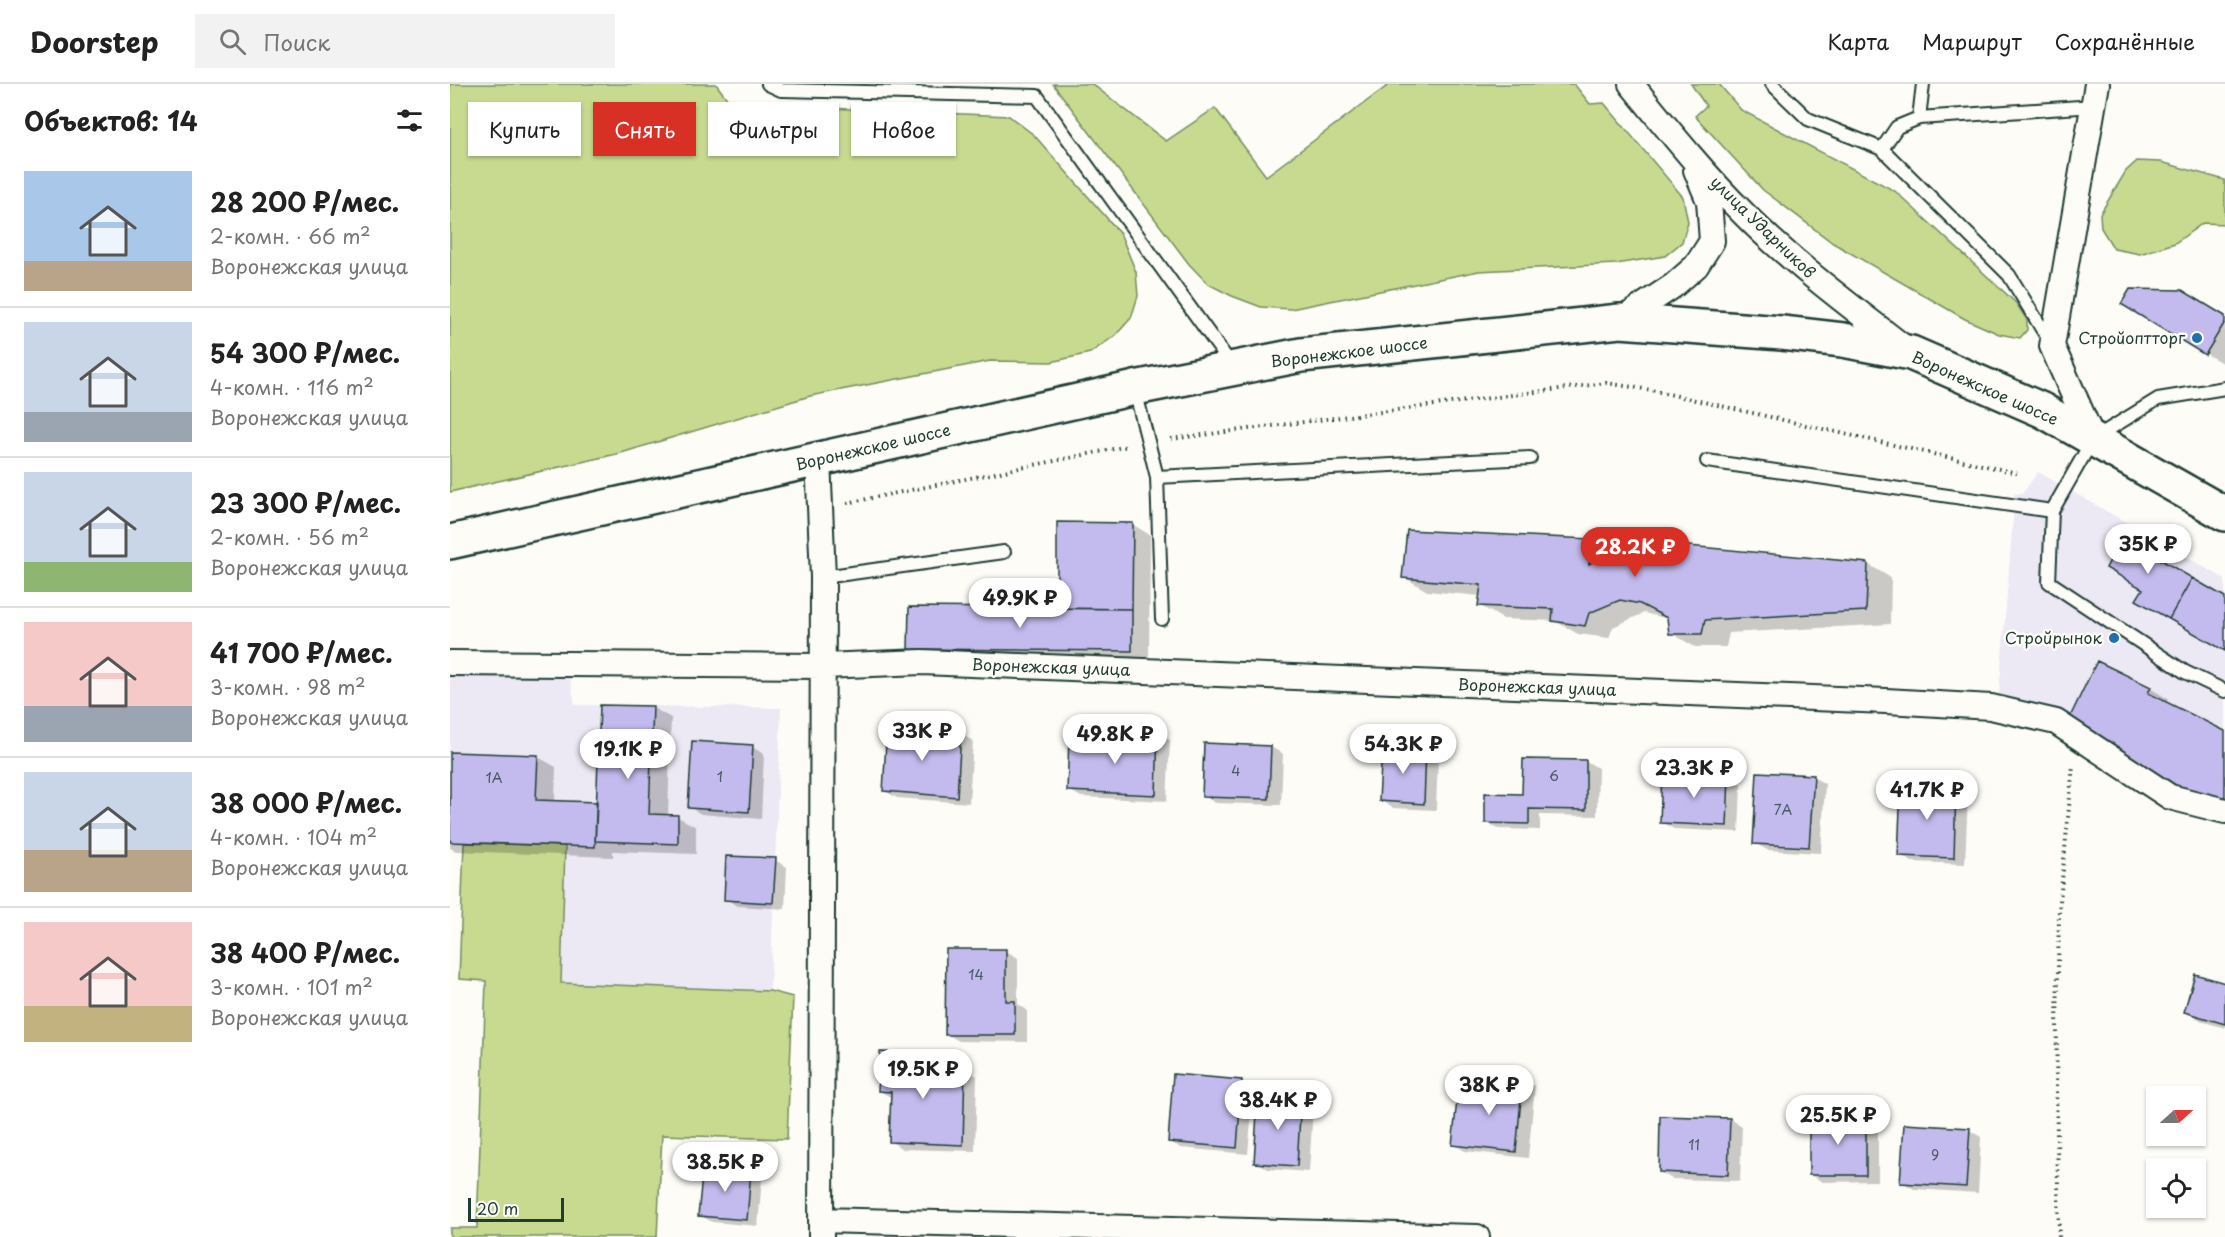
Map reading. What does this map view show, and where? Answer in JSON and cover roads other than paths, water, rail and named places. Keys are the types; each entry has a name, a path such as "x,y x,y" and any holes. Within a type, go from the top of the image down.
{"main road":[{"name":"Воронежское шоссе","path":"450,542 1135,388 1300,355 1620,321 1782,333 1843,340 1911,353 2042,410 2225,514"}],"street":[{"name":"улица Ударников","path":"1631,84 1691,156 1743,213 1809,272 1911,353"},
{"path":"2093,439 2052,346 2096,95"},
{"path":"1620,321 1673,286 1696,266 1712,241 1709,201 1691,156"},
{"path":"818,459 823,577 821,1228 1477,1237"},
{"name":"Воронежская улица","path":"450,663 822,666 922,662 1991,707 2056,722 2170,796 2225,811"}],"lane":[{"path":"768,84 781,90 1037,96"},
{"path":"1029,84 1234,369"},
{"path":"1772,84 1808,119 1882,149 2009,275 2052,346"},
{"path":"1919,118 1923,84"},
{"path":"1882,149 1897,127 1919,118 2096,95"},
{"path":"2225,387 2158,399 2093,439 2052,511 2049,582 2185,672 2225,691"},
{"path":"1135,388 1157,477 1162,619"},
{"path":"1157,477 1530,458"},
{"path":"1707,461 2052,511"},
{"path":"823,577 1004,552"}],"place":[{"name":"Стройоптторг","path":"2197,338"},
{"name":"Стройрынок","path":"2114,638"}]}
